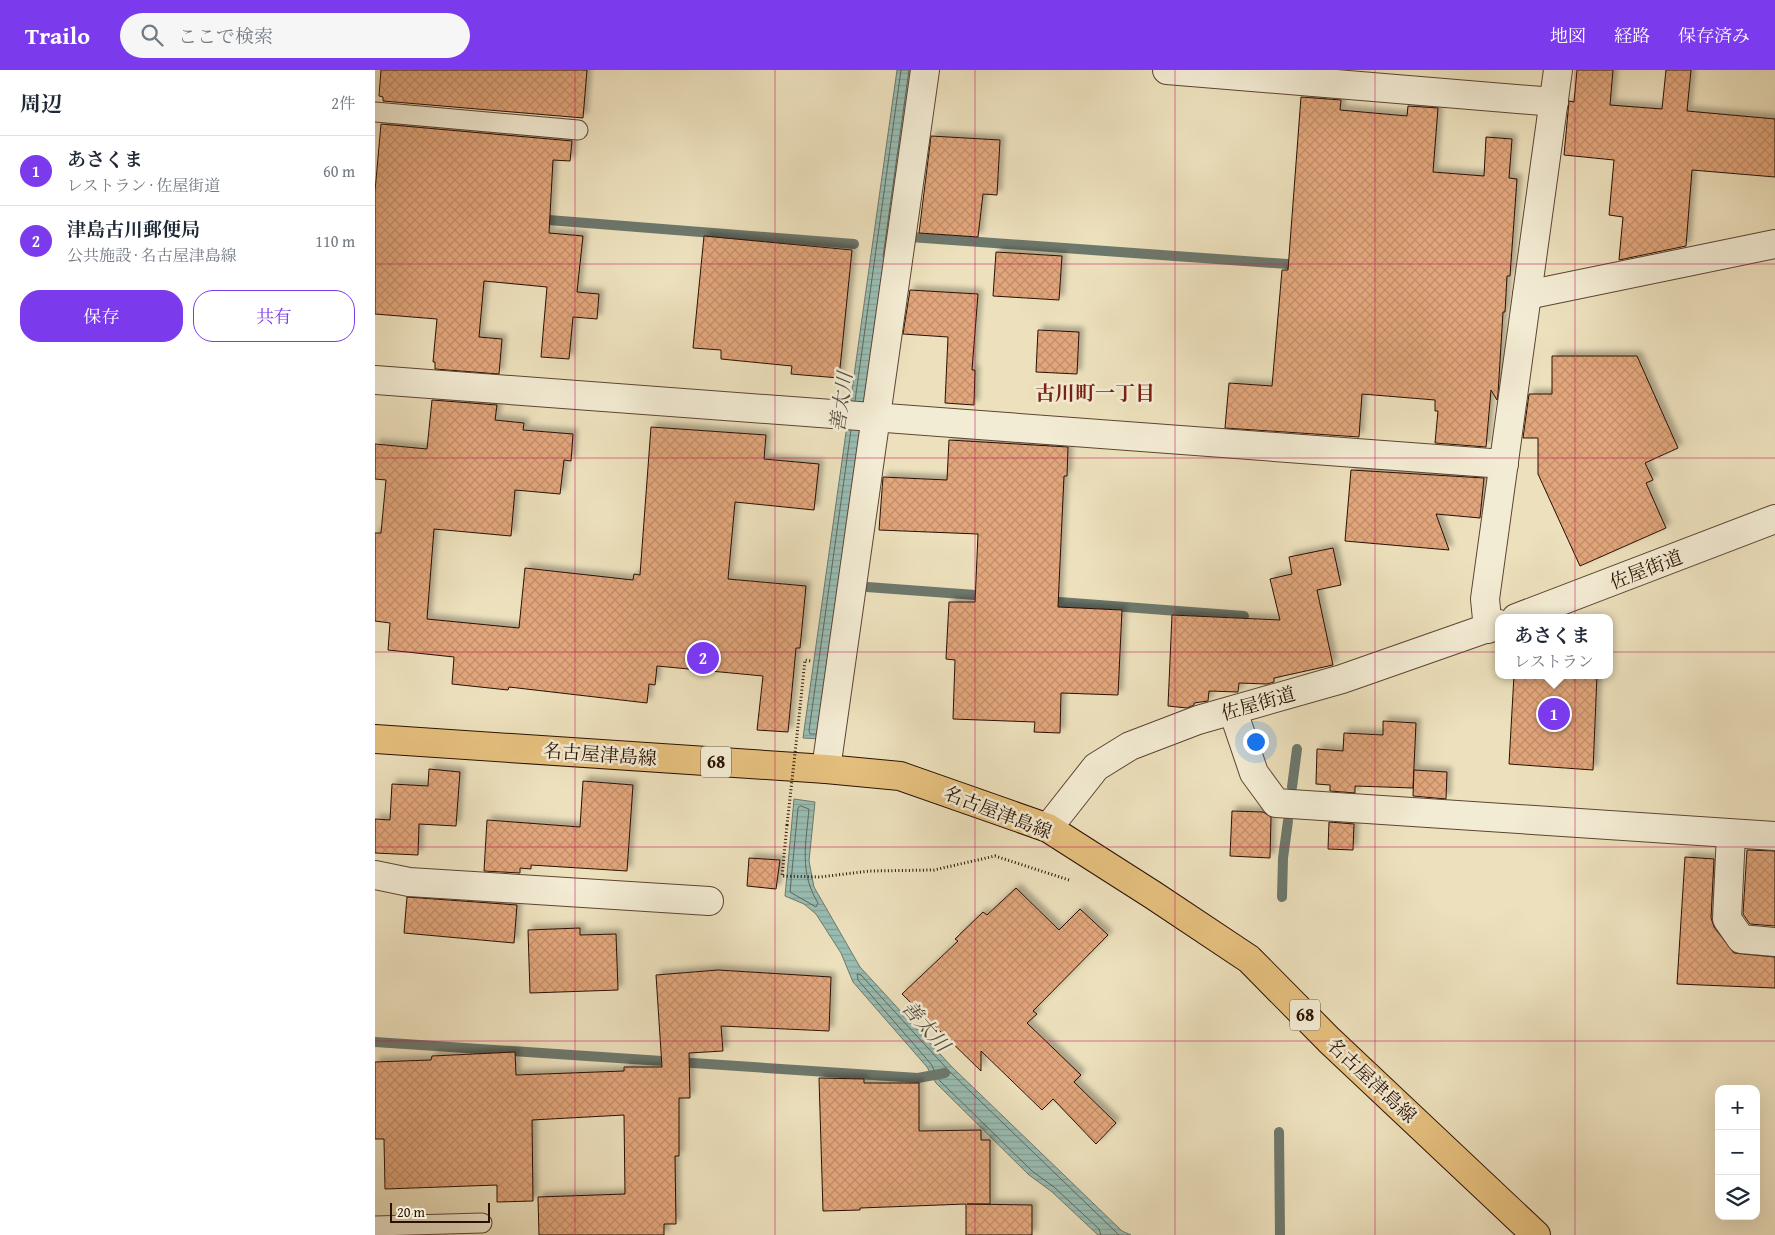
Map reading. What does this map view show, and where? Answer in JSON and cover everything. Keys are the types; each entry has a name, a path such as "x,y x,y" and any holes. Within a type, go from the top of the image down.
{"main road":[{"name":"名古屋津島線","path":"375,739 826,769 900,776 1048,828 1249,959 1329,1040 1536,1235"}],"street":[{"path":"826,769 864,416 925,70"},
{"path":"1167,70 1554,102"},
{"path":"1493,626 1485,599 1558,70"},
{"path":"1527,295 1775,244"},
{"path":"375,380 1504,464"},
{"name":"佐屋街道","path":"1527,614 1775,519"},
{"name":"佐屋街道","path":"1048,828 1096,767 1130,746 1198,720 1342,679 1493,626"},
{"path":"1233,711 1254,773 1276,803 1775,836"},
{"path":"1731,834 1727,919 1741,939 1775,942"},
{"path":"375,875 409,882 709,901"}],"lane":[{"path":"375,112 578,130"},
{"path":"375,1226 482,1223"}],"path":[{"path":"805,660 782,876 816,877 870,871 934,870 995,856 1075,882 1105,865"}],"water":[{"path":"897,70 914,70 822,739 803,738"},
{"path":"794,799 815,802 809,861 814,887 860,967 952,1067 1122,1231 1131,1235 1098,1235 1051,1191 1029,1175 936,1083 927,1067 853,982 841,953 816,914 804,904 785,896"}],"building":[{"path":"381,70 587,70 583,118 383,101 383,97 379,96"},
{"path":"1577,70 1613,70 1610,105 1662,109 1666,70 1691,70 1687,111 1775,119 1775,177 1692,170 1686,246 1619,260 1623,217 1609,215 1614,160 1564,155 1569,101 1574,102"},
{"path":"1301,97 1341,100 1340,110 1407,116 1408,106 1438,108 1433,172 1484,176 1486,137 1512,139 1509,178 1517,179 1510,276 1507,276 1505,312 1503,312 1498,394 1497,400 1491,390 1486,447 1435,443 1438,411 1435,411 1435,400 1362,394 1359,437 1225,428 1229,383 1272,386 1282,270 1288,270"},
{"path":"381,124 572,141 570,161 553,160 549,233 583,236 577,292 599,294 597,319 573,317 569,359 541,357 547,287 484,281 479,337 502,339 499,374 435,369 435,362 433,362 437,319 375,314 375,191"},
{"path":"931,136 1000,140 997,195 983,194 978,237 919,233"},
{"path":"704,236 852,250 839,378 791,374 792,366 721,359 721,350 693,348"},
{"path":"996,252 1062,256 1059,300 993,296"},
{"path":"910,290 978,294 972,370 975,370 974,405 945,403 948,337 903,334"},
{"path":"1038,330 1079,332 1077,374 1036,372"},
{"path":"1552,356 1637,356 1678,448 1645,463 1653,480 1646,483 1666,528 1580,566 1538,474 1538,438 1523,438 1529,394 1552,394"},
{"path":"432,400 497,405 495,420 524,423 523,430 573,434 571,461 564,460 560,494 515,490 511,536 434,529 427,619 519,628 525,568 633,580 634,574 640,575 651,427 766,435 764,459 819,464 814,510 735,502 728,579 806,586 800,648 796,648 788,732 757,730 763,676 657,666 655,685 649,684 647,703 509,687 508,690 452,684 454,657 388,650 390,623 375,621 375,533 381,533 386,480 375,479 375,444 427,449"},
{"path":"949,440 1068,447 1067,476 1064,476 1058,607 1122,610 1118,695 1061,693 1060,733 1034,732 1035,722 953,719 955,660 946,659 949,602 975,602 978,534 879,530 883,477 947,480"},
{"path":"1351,470 1484,478 1480,518 1436,514 1449,550 1345,541"},
{"path":"1333,548 1341,585 1317,590 1333,665 1274,678 1274,682 1267,684 1239,683 1238,692 1209,691 1208,701 1194,703 1194,705 1187,708 1168,706 1172,615 1280,620 1270,579 1292,574 1289,557"},
{"path":"1514,679 1597,679 1593,770 1509,764"},
{"path":"1383,721 1416,723 1413,788 1355,786 1355,793 1330,791 1330,785 1316,784 1317,749 1343,751 1344,733 1383,735"},
{"path":"429,769 460,772 456,826 419,824 418,855 375,853 375,819 390,820 392,784 428,786"},
{"path":"1414,770 1447,772 1446,799 1413,796"},
{"path":"583,781 633,785 627,871 531,865 531,869 520,868 520,873 484,871 487,820 580,827"},
{"path":"1232,811 1263,812 1271,817 1270,858 1230,856"},
{"path":"1329,822 1354,824 1353,850 1328,849"},
{"path":"1747,850 1775,851 1775,926 1750,924 1743,914"},
{"path":"1685,857 1714,859 1711,918 1714,927 1734,953 1775,957 1775,988 1677,984"},
{"path":"749,858 780,860 776,889 747,886"},
{"path":"1016,888 1059,930 1080,909 1108,935 1033,1011 1037,1014 1027,1023 1081,1075 1074,1082 1116,1123 1096,1144 1053,1099 1042,1110 981,1051 981,1071 902,994 958,941 955,939 983,912 987,915"},
{"path":"407,897 517,905 514,943 404,933"},
{"path":"580,928 580,935 616,934 618,990 530,993 528,930"},
{"path":"718,970 831,977 829,1031 721,1026 723,1051 689,1053 690,1098 679,1098 679,1156 675,1156 676,1224 664,1224 664,1235 539,1235 538,1197 625,1194 624,1115 532,1120 533,1201 497,1202 497,1185 385,1189 384,1139 375,1139 375,1062 431,1060 432,1056 515,1052 516,1075 624,1071 624,1067 662,1067 656,975"},
{"path":"819,1078 864,1079 864,1083 919,1083 919,1131 981,1130 981,1140 990,1140 990,1204 967,1204 1032,1205 1032,1235 966,1235 966,1204 823,1211"}],"waterway":[{"path":"536,219 854,244"},
{"path":"910,237 1301,265"},
{"path":"867,587 989,596"},
{"path":"1046,601 1244,616"},
{"path":"1292,787 1297,749"},
{"path":"1282,897 1283,858 1288,821"},
{"path":"375,1042 918,1078 945,1073"},
{"path":"1279,1132 1280,1235"}],"place":[{"name":"津島古川郵便局","path":"703,658"},
{"name":"あさくま","path":"1554,714"}],"district":[{"name":"古川町一丁目","path":"1095,393"}],"water label":[{"name":"善太川","path":"841,402"},
{"name":"善太川","path":"926,1026"}]}
